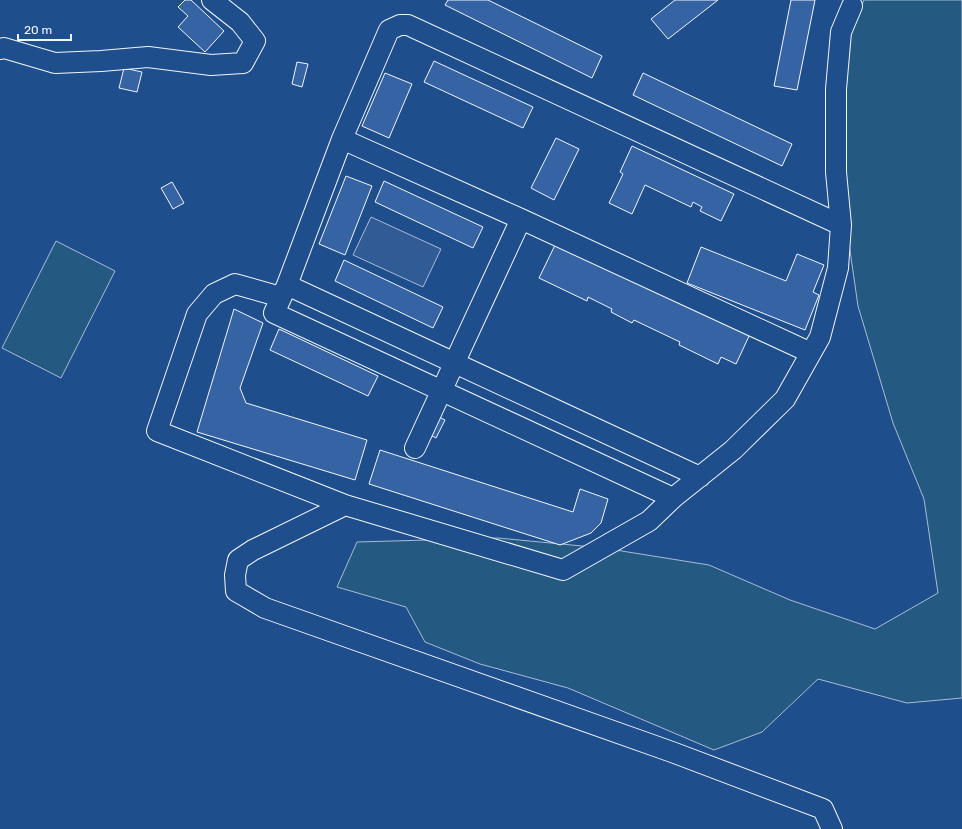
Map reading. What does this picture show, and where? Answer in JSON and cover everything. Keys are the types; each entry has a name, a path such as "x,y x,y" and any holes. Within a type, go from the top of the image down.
{"street":[{"path":"0,49 4,48 55,63 101,61 148,56 211,65 243,63 255,41 240,22 212,0"},
{"path":"700,477 454,363 281,298 235,284 214,294 197,314 157,432 344,505 563,570 649,521 673,498 700,477 733,450 785,399 820,337 838,268 841,225 836,172 836,89 841,32 852,6"},
{"path":"281,298 342,139 389,30 400,25 408,24 841,225"},
{"path":"342,139 521,219 811,353"},
{"path":"415,448 521,219"},
{"path":"281,298 441,390 673,498"},
{"path":"344,505 253,550 238,560 235,575 236,591 265,608 672,752 823,809 832,829"}],"shaded area":[{"path":"864,0 962,0 962,698 907,703 818,679 762,732 714,750 568,688 480,664 425,642 406,607 337,587 357,542 498,538 603,548 709,565 790,600 875,629 938,593 924,499 893,423 858,306 841,188 848,34"},
{"path":"371,217 441,249 423,287 353,255"},
{"path":"56,241 115,271 61,378 2,348"}],"building":[{"path":"185,0 191,0 224,31 205,52 178,27 188,16 178,7"},
{"path":"448,0 488,0 602,56 592,78 445,5"},
{"path":"675,0 718,0 668,39 651,19"},
{"path":"791,0 815,0 797,90 774,86"},
{"path":"434,61 533,107 523,128 424,82"},
{"path":"297,62 308,64 302,87 292,84"},
{"path":"124,68 142,72 137,92 119,88"},
{"path":"385,73 412,84 389,138 362,126"},
{"path":"643,73 792,144 782,166 633,95"},
{"path":"556,138 579,149 554,200 531,188"},
{"path":"632,146 734,194 721,221 700,211 702,207 693,202 691,207 645,185 632,214 609,203 623,174 620,172"},
{"path":"346,176 372,186 345,255 319,244"},
{"path":"384,181 483,227 473,248 375,202"},
{"path":"172,182 184,203 173,209 161,188"},
{"path":"557,241 750,334 736,364 721,357 718,364 679,345 680,342 634,320 632,323 611,312 612,309 588,297 587,301 539,278"},
{"path":"701,247 786,281 797,254 824,265 813,292 819,295 805,330 687,283"},
{"path":"344,260 443,307 433,328 335,281"},
{"path":"234,309 263,323 240,388 246,403 367,440 355,480 197,432"},
{"path":"279,329 378,376 368,396 270,350"},
{"path":"433,414 445,420 436,438 423,431"},
{"path":"380,450 573,512 580,489 608,499 601,523 591,533 560,545 369,484"}]}
